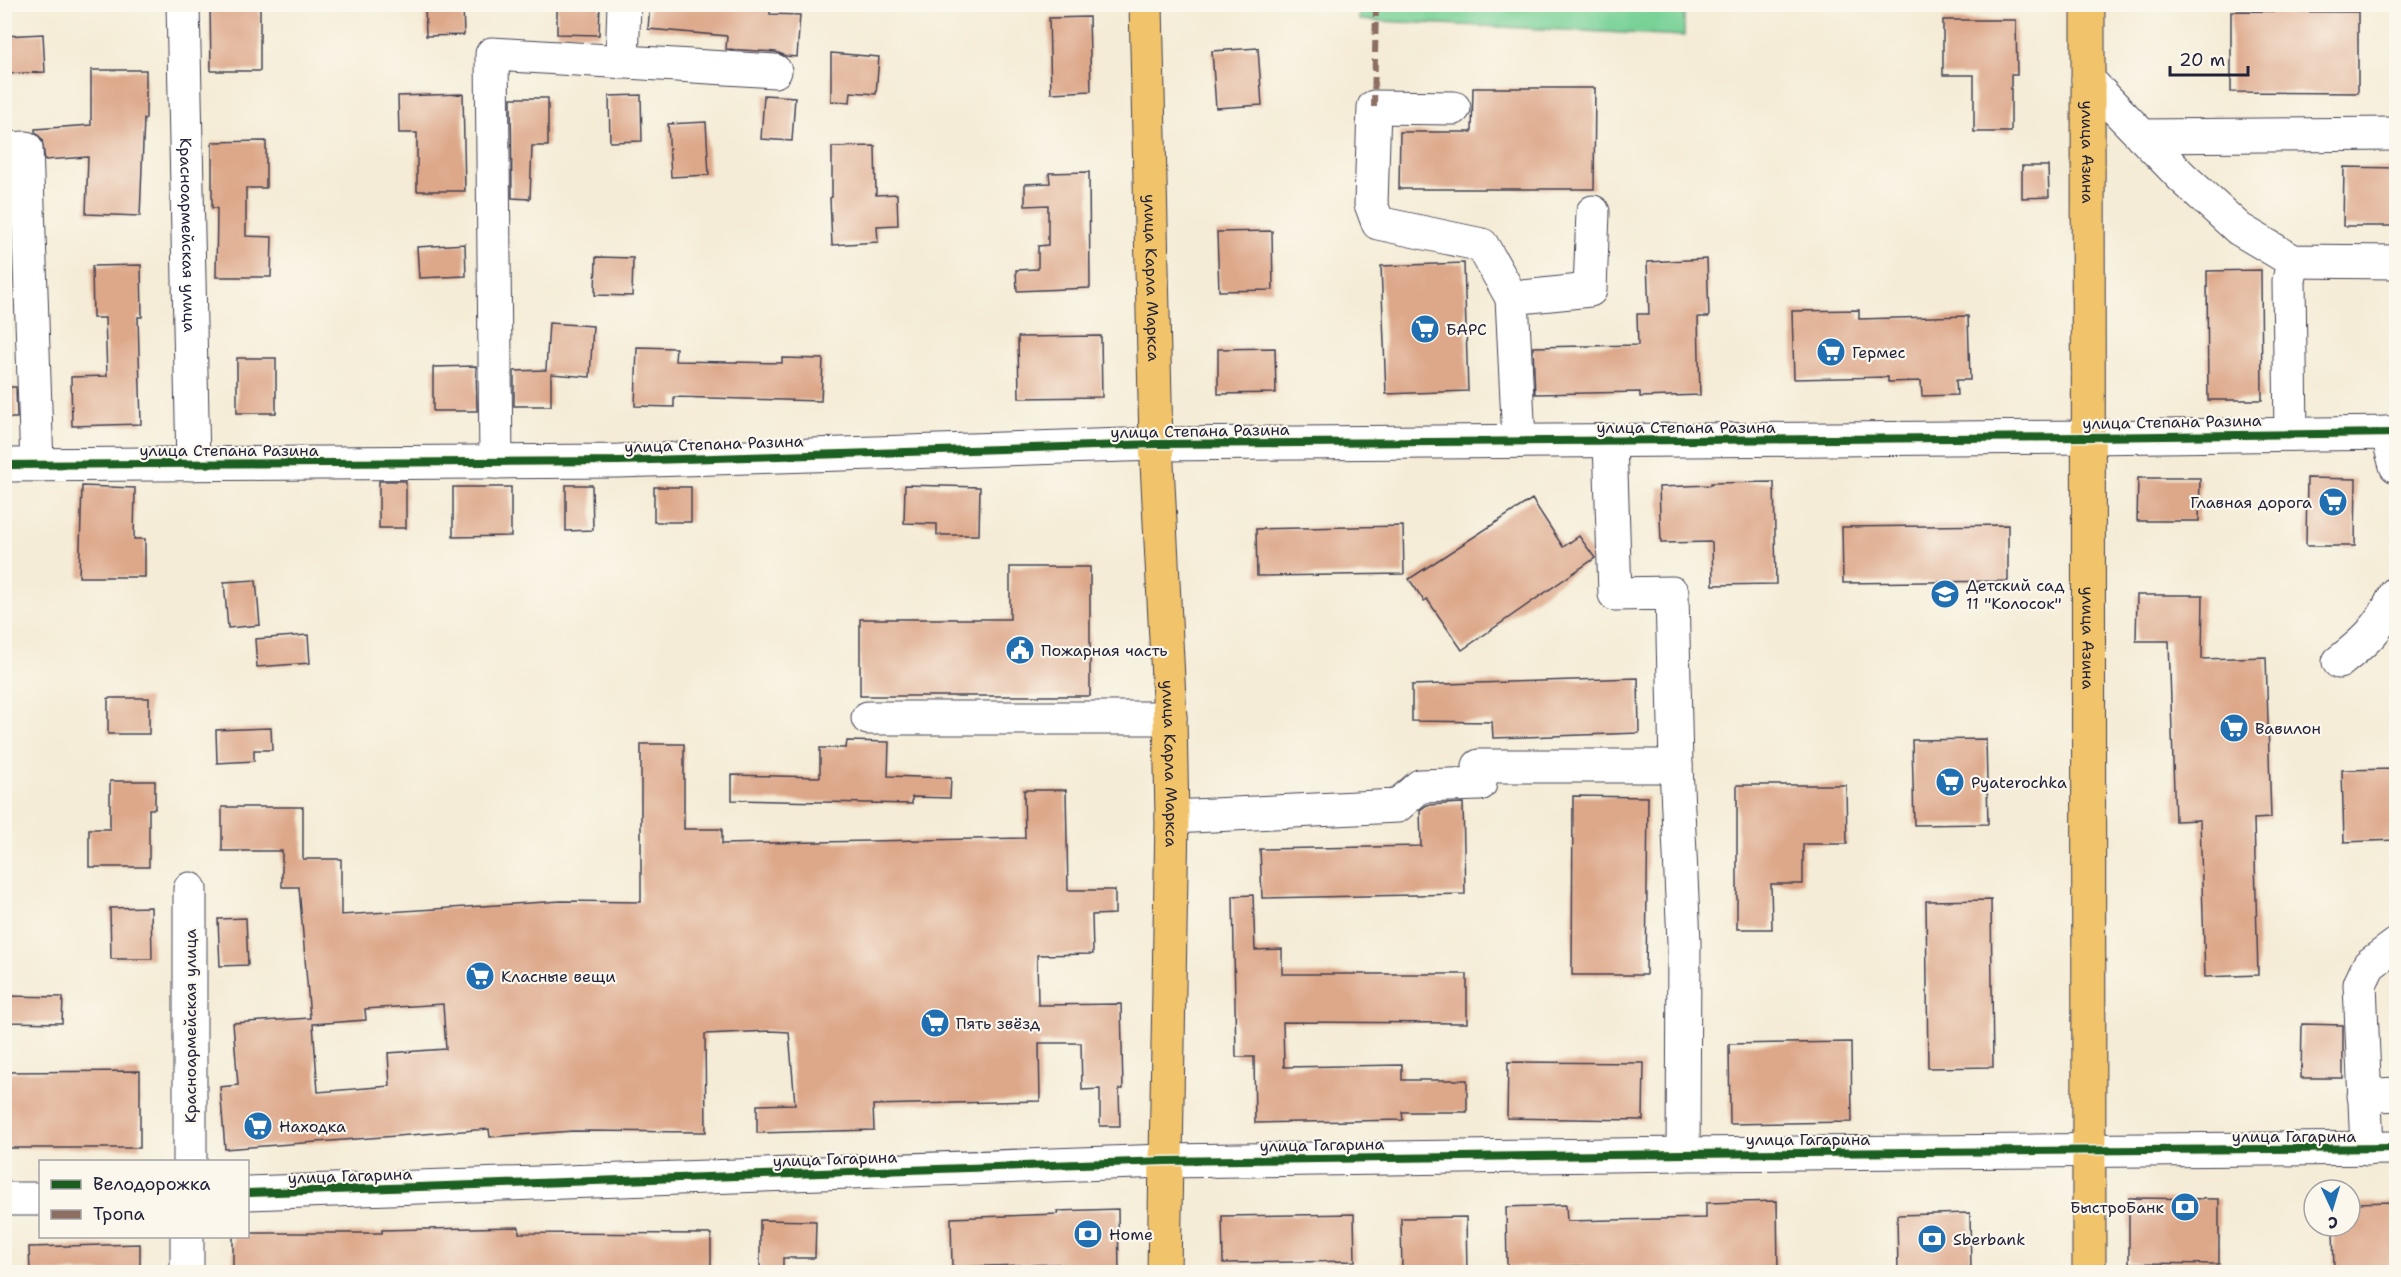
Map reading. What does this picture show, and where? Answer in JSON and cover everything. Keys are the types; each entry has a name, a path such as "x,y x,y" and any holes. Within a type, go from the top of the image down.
{"main road":[{"name":"улица Карла Маркса","path":"1146,4 1156,444 1170,718 1172,817 1164,1272"},
{"name":"улица Азина","path":"2088,4 2089,1272"}],"street":[{"name":"Красноармейская улица","path":"183,4 193,464"},
{"path":"622,62 624,4"},
{"path":"496,462 492,54 775,71"},
{"path":"2088,80 2182,177 2239,229 2293,261 2397,262"},
{"path":"1454,108 1374,107 1371,204 1378,223 1482,245 1512,298 1519,441"},
{"path":"2142,136 2397,134"},
{"path":"4,148 26,148 37,465"},
{"path":"1512,298 1590,290 1593,212"},
{"path":"2291,434 2289,281 2293,261"},
{"name":"улица Степана Разина","path":"4,465 630,460 1156,444 2392,433"},
{"path":"2392,433 2397,466"},
{"path":"1610,441 1615,594 1672,594 1676,766 1684,942 1683,1154"},
{"path":"2339,662 2371,636 2385,617 2397,593"},
{"path":"868,718 1170,718"},
{"path":"1172,817 1397,806 1420,786 1480,784 1479,766 1676,766"},
{"name":"Красноармейская улица","path":"190,890 190,1160"},
{"path":"2382,1148 2364,1096 2360,984 2369,965 2397,945"},
{"path":"2364,1096 2397,1094"},
{"name":"улица Гагарина","path":"249,1193 1165,1161 2382,1148"},
{"path":"4,1199 39,1198"},
{"path":"187,1238 187,1272"}],"green space":[{"path":"1359,5 1684,5 1684,36 1359,20"}],"building":[{"path":"260,4 260,71 211,71 210,5"},
{"path":"425,4 463,4 464,35 426,36"},
{"path":"557,4 600,4 599,35 557,34"},
{"path":"650,4 770,8 770,14 800,15 797,57 776,52 726,49 727,36 648,29"},
{"path":"2231,11 2358,12 2358,93 2231,92"},
{"path":"1089,17 1091,91 1051,93 1049,18"},
{"path":"1943,20 2016,20 2017,75 2011,75 2011,132 1974,132 1974,75 1943,75"},
{"path":"43,34 45,72 4,74 4,36"},
{"path":"1258,48 1262,105 1216,108 1212,51"},
{"path":"831,53 879,57 876,94 851,92 850,102 831,101"},
{"path":"91,70 146,70 146,119 144,119 140,216 86,214 88,157 45,160 42,139 35,132 35,129 91,125"},
{"path":"1473,88 1595,88 1594,189 1399,189 1400,132 1472,132"},
{"path":"463,94 465,191 417,191 417,133 399,133 398,96"},
{"path":"641,95 642,141 610,142 609,96"},
{"path":"764,95 795,97 792,141 761,139"},
{"path":"511,98 548,98 548,146 532,146 530,199 512,198"},
{"path":"706,122 709,175 671,177 668,124"},
{"path":"266,141 266,188 246,188 246,236 272,237 271,277 216,277 217,208 212,208 212,142"},
{"path":"875,146 876,195 897,194 898,225 877,226 878,242 832,245 830,198 832,197 832,147"},
{"path":"2022,166 2048,166 2049,197 2022,198"},
{"path":"2344,167 2397,168 2397,226 2343,226"},
{"path":"1089,172 1090,288 1017,291 1016,270 1038,269 1038,246 1048,245 1048,205 1025,206 1025,184 1050,183 1049,173"},
{"path":"1272,231 1273,290 1219,291 1217,232"},
{"path":"465,244 466,276 419,278 417,247"},
{"path":"596,257 633,258 632,296 595,295"},
{"path":"1707,259 1709,317 1698,317 1700,395 1640,397 1640,392 1535,394 1533,347 1638,345 1637,314 1649,314 1647,262"},
{"name":"БАРС","path":"1464,263 1468,391 1386,394 1381,266"},
{"path":"141,265 142,317 138,317 141,424 72,426 71,377 107,376 105,318 93,318 92,266"},
{"path":"2261,270 2262,400 2208,400 2207,271"},
{"path":"1859,310 1859,319 1968,316 1970,380 1956,380 1957,395 1922,396 1921,381 1888,382 1888,377 1794,379 1792,311"},
{"path":"549,323 593,326 590,377 551,374 551,406 514,406 514,371 546,370"},
{"path":"1101,336 1102,397 1019,398 1018,337"},
{"path":"637,347 676,348 675,361 782,363 782,358 823,359 821,401 674,397 674,407 635,406"},
{"path":"1275,348 1276,393 1218,394 1218,349"},
{"path":"237,358 276,358 276,413 237,413"},
{"path":"476,366 477,411 433,411 433,367"},
{"path":"4,387 16,387 17,418 4,418"},
{"path":"2138,478 2200,478 2199,521 2137,521"},
{"path":"2307,478 2356,479 2355,546 2306,546"},
{"path":"379,481 406,481 406,528 379,528"},
{"path":"1774,482 1776,584 1713,585 1712,542 1661,543 1659,487"},
{"path":"566,485 592,485 593,530 566,531"},
{"path":"905,485 980,487 979,535 937,535 937,524 904,523"},
{"path":"82,486 135,488 134,539 145,539 145,577 79,577"},
{"path":"453,487 511,487 511,536 453,537"},
{"path":"654,487 691,487 691,522 654,522"},
{"path":"1532,499 1563,547 1579,536 1595,558 1462,650 1427,599 1424,601 1409,579"},
{"path":"2008,525 2008,581 1843,583 1842,527"},
{"path":"1403,526 1404,574 1257,576 1256,529"},
{"path":"1010,567 1090,567 1090,696 860,696 860,619 1010,619"},
{"path":"256,580 260,625 228,628 224,582"},
{"path":"2137,595 2203,595 2202,659 2266,657 2271,818 2254,819 2258,975 2205,977 2200,820 2175,821 2169,641 2136,641"},
{"path":"308,635 310,663 257,667 255,639"},
{"path":"1638,678 1639,733 1493,738 1492,722 1412,721 1412,685"},
{"path":"108,698 149,698 149,734 108,734"},
{"path":"271,728 272,750 254,750 254,761 217,763 216,730"},
{"name":"Pyaterochka","path":"1986,739 1988,824 1914,825 1912,740"},
{"path":"847,741 889,742 888,776 951,778 950,798 912,797 912,804 732,800 732,775 820,777 820,748 846,748"},
{"path":"641,744 684,744 684,829 722,829 722,844 1025,838 1024,790 1066,790 1068,890 1115,890 1115,914 1092,915 1093,954 1037,955 1038,1005 1121,1004 1123,1089 1119,1089 1120,1126 1100,1126 1100,1089 1082,1090 1081,1043 1039,1043 1040,1101 873,1105 874,1130 757,1133 757,1105 795,1104 789,1032 770,1031 705,1034 706,1132 573,1131 490,1137 489,1129 225,1149 220,1087 238,1085 233,1023 310,1018 299,887 282,887 282,851 222,851 222,807 303,807 303,859 341,859 341,915 562,901 641,902","holes":["443,1004 446,1049 388,1053 390,1086 318,1092 313,1024 366,1020 365,1009"]},
{"path":"2397,769 2397,840 2344,842 2342,770"},
{"path":"110,781 155,781 155,809 149,809 149,867 89,867 89,829 110,829"},
{"path":"1737,785 1846,785 1847,844 1803,844 1803,884 1771,884 1772,929 1737,929"},
{"path":"1573,796 1648,797 1646,975 1572,975"},
{"path":"1463,803 1465,894 1262,898 1260,849 1421,846 1420,810 1427,805"},
{"path":"1253,895 1255,950 1282,949 1282,974 1467,974 1467,1023 1283,1022 1284,1067 1402,1065 1402,1080 1467,1080 1467,1112 1402,1112 1403,1120 1255,1123 1254,1057 1236,1057 1233,896"},
{"path":"1991,900 1993,1067 1928,1068 1926,901"},
{"path":"151,907 152,959 111,959 110,908"},
{"path":"246,918 248,965 220,966 218,919"},
{"path":"4,996 63,997 62,1023 4,1022"},
{"path":"2302,1024 2343,1025 2343,1078 2301,1078"},
{"path":"1851,1042 1852,1122 1730,1124 1729,1044"},
{"path":"1508,1062 1644,1063 1643,1120 1507,1118"},
{"path":"140,1071 140,1148 5,1148 5,1072"},
{"path":"2129,1198 2219,1199 2219,1264 2129,1263"},
{"path":"1777,1201 1778,1272 1587,1272 1587,1266 1507,1267 1506,1207 1566,1205 1567,1221 1706,1218 1706,1203"},
{"path":"2397,1202 2397,1272 2334,1272 2333,1238 2362,1238 2362,1203"},
{"path":"1118,1209 1119,1272 1059,1272 1059,1264 952,1267 951,1218"},
{"path":"1970,1213 1971,1272 1898,1272 1897,1215"},
{"path":"1354,1214 1355,1261 1223,1263 1222,1216"},
{"path":"1466,1217 1467,1272 1402,1272 1401,1218"},
{"path":"760,1220 816,1221 815,1258 783,1258 783,1272 760,1272"},
{"path":"519,1227 519,1233 711,1234 711,1272 556,1272 556,1270 233,1272 233,1238 249,1238 249,1233 382,1233 382,1230"},
{"path":"140,1244 140,1272 30,1272 29,1247"}],"marked path":[{"path":"1374,107 1376,4"}],"cycle path":[{"path":"4,465 618,461 1156,444 2396,433"},
{"path":"249,1193 1165,1161 2396,1148"}],"place":[{"name":"БАРС","path":"1425,329"},
{"name":"Гермес","path":"1831,352"},
{"name":"Главная дорога","path":"2333,502"},
{"name":"Детский сад 11 \"Колосок\"","path":"1945,594"},
{"name":"Пожарная часть","path":"1020,650"},
{"name":"Вавилон","path":"2234,728"},
{"name":"Pyaterochka","path":"1950,782"},
{"name":"Класные вещи","path":"480,976"},
{"name":"Пять звёзд","path":"935,1023"},
{"name":"Находка","path":"258,1126"},
{"name":"БыстроБанк","path":"2185,1207"},
{"name":"Home","path":"1088,1234"},
{"name":"Sberbank","path":"1932,1239"}]}
